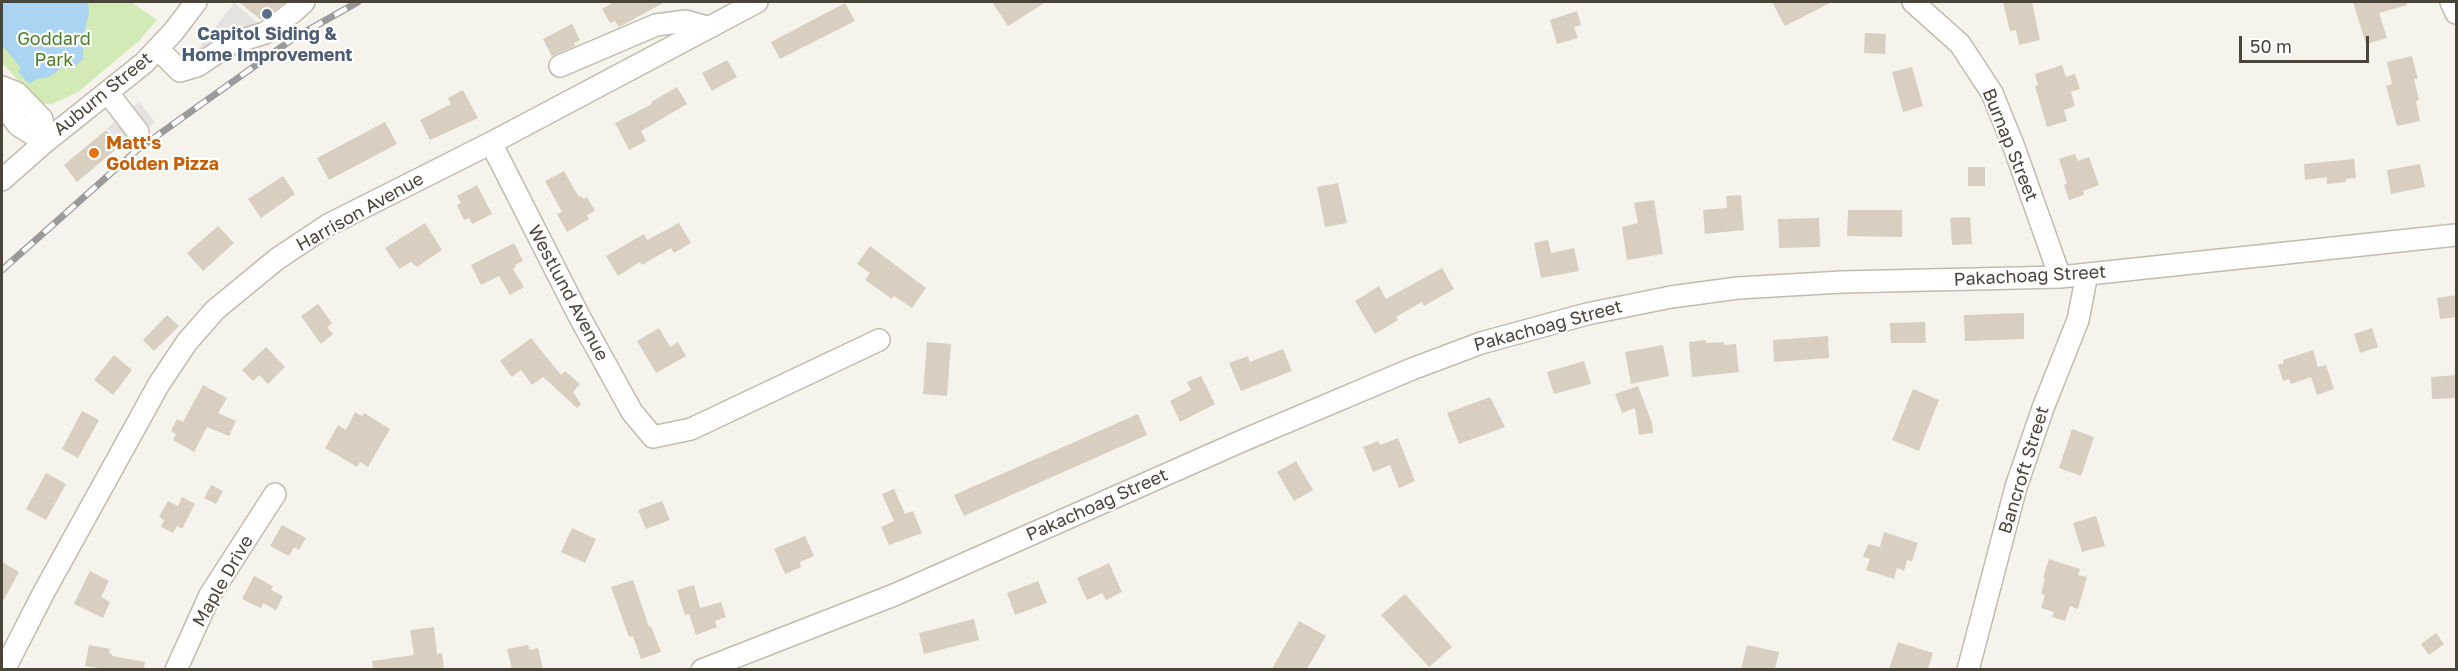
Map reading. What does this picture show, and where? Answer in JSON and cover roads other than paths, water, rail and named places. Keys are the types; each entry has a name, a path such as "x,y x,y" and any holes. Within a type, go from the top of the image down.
{"street":[{"name":"Auburn Street","path":"2,180 158,49 196,2"},
{"path":"158,49 180,71 189,69 230,44 265,33 304,2"},
{"name":"Harrison Avenue","path":"4,669 159,384 202,322 277,259 311,235 491,143 757,2"},
{"name":"Burnap Street","path":"1913,2 1960,44 1992,93 2060,277"},
{"path":"2451,2 2457,13"},
{"path":"560,66 656,25 686,21 707,27"},
{"path":"2,87 17,93 42,119 45,142"},
{"path":"108,93 138,132"},
{"path":"2,104 18,125 45,142"},
{"name":"Westlund Avenue","path":"491,143 579,316 632,412 653,437 691,429 879,340"},
{"name":"Pakachoag Street","path":"702,669 894,595 1244,440 1413,369 1507,334 1621,306 1738,288 1842,282 2060,277 2457,235"},
{"name":"Bancroft Street","path":"1968,669 2016,487 2039,417 2078,320 2087,274"},
{"name":"Maple Drive","path":"176,669 210,595 275,494"}],"water":[{"path":"2,2 88,2 89,14 84,34 83,59 72,69 67,64 49,77 36,79 29,84 18,72 21,68 2,45"}],"railway":[{"path":"2,270 137,150 294,38 358,2"}],"place":[{"name":"Capitol Siding & Home Improvement","path":"267,14"},
{"name":"Matt's Golden Pizza","path":"94,153"}],"park label":[{"name":"Goddard Park","path":"54,49"}]}
